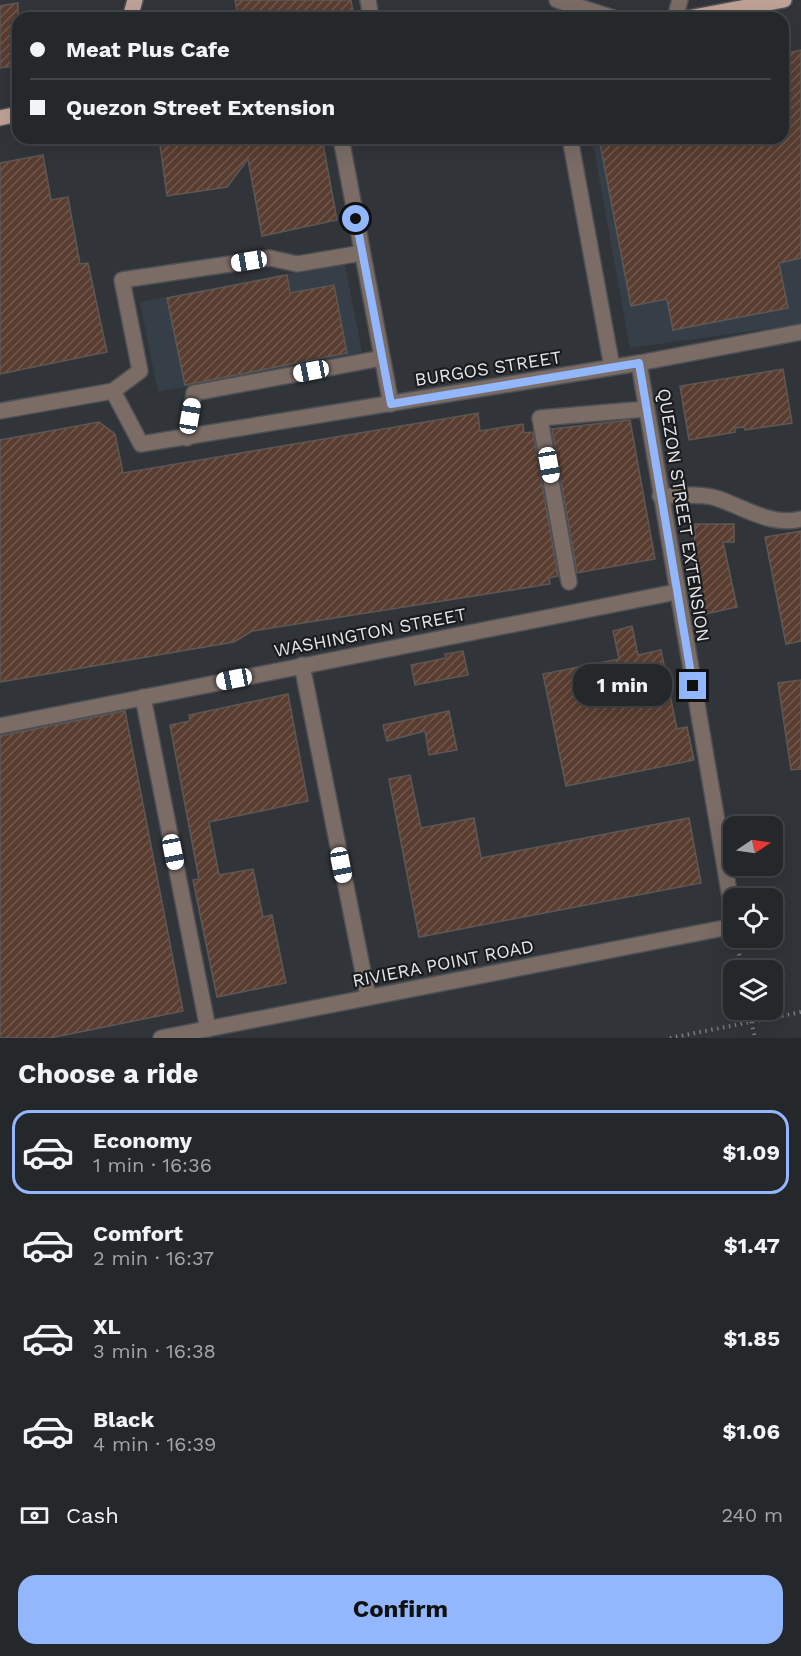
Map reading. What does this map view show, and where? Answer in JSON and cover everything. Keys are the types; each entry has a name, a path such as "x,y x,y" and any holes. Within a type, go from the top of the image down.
{"main road":[{"path":"723,12 784,0"}],"street":[{"path":"557,0 595,12"},
{"path":"342,144 391,404"},
{"path":"571,144 612,367"},
{"path":"0,411 113,391 140,371 122,280 270,258 297,264 362,253"},
{"name":"BURGOS STREET","path":"113,391 141,444 639,363 801,332"},
{"path":"186,438 194,393 382,358"},
{"name":"QUEZON STREET EXTENSION","path":"639,363 676,592 728,888"},
{"path":"569,582 540,418 646,409"},
{"path":"660,496 714,497 757,516 792,521 801,519"},
{"name":"WASHINGTON STREET","path":"0,726 676,592"},
{"path":"302,665 368,998"},
{"path":"143,697 208,1029"},
{"name":"RIVIERA POINT ROAD","path":"161,1038 723,928"}],"path":[{"path":"670,1038 801,1012"},
{"path":"752,1022 755,1038"}],"shaded area":[{"path":"801,107 801,324 630,348 593,144 789,144 789,128"},
{"path":"337,264 345,265 362,352 158,392 140,302"}],"building":[{"path":"235,0 351,0 353,12 237,12"},
{"path":"18,3 18,12 12,12 12,66 0,68 0,6"},
{"path":"801,50 801,258 779,263 788,308 673,330 667,299 631,306 600,144 789,144 789,53"},
{"path":"160,144 323,144 337,220 262,236 248,159 227,187 167,196"},
{"path":"43,155 51,200 68,197 80,264 88,263 107,352 0,374 0,163"},
{"path":"287,275 290,293 334,285 347,353 185,385 167,298"},
{"path":"783,369 792,423 745,430 744,427 735,428 735,432 689,440 680,386"},
{"path":"478,413 480,431 523,424 524,433 533,432 558,576 549,578 550,584 252,631 234,642 0,682 0,440 99,422 115,434 123,473"},
{"path":"630,420 655,559 577,573 552,429"},
{"path":"695,524 734,524 734,542 723,542 737,607 705,614 694,563"},
{"path":"801,531 801,641 786,644 765,537"},
{"path":"632,626 638,655 661,650 677,729 687,727 694,760 566,786 543,674 619,659 613,631"},
{"path":"463,651 468,675 415,685 411,665 446,658 445,654"},
{"path":"801,680 801,769 791,770 778,683"},
{"path":"288,694 308,801 209,822 219,875 253,869 263,917 272,915 286,983 217,997 193,880 199,879 170,725 190,721 189,715"},
{"path":"125,711 183,1011 50,1038 0,1038 0,736"},
{"path":"449,711 457,750 429,755 425,731 387,741 383,725"},
{"path":"410,775 421,828 474,818 481,858 689,818 701,883 419,937 389,779"}],"route":[{"path":"356,219 391,404 639,363 693,686"}]}
